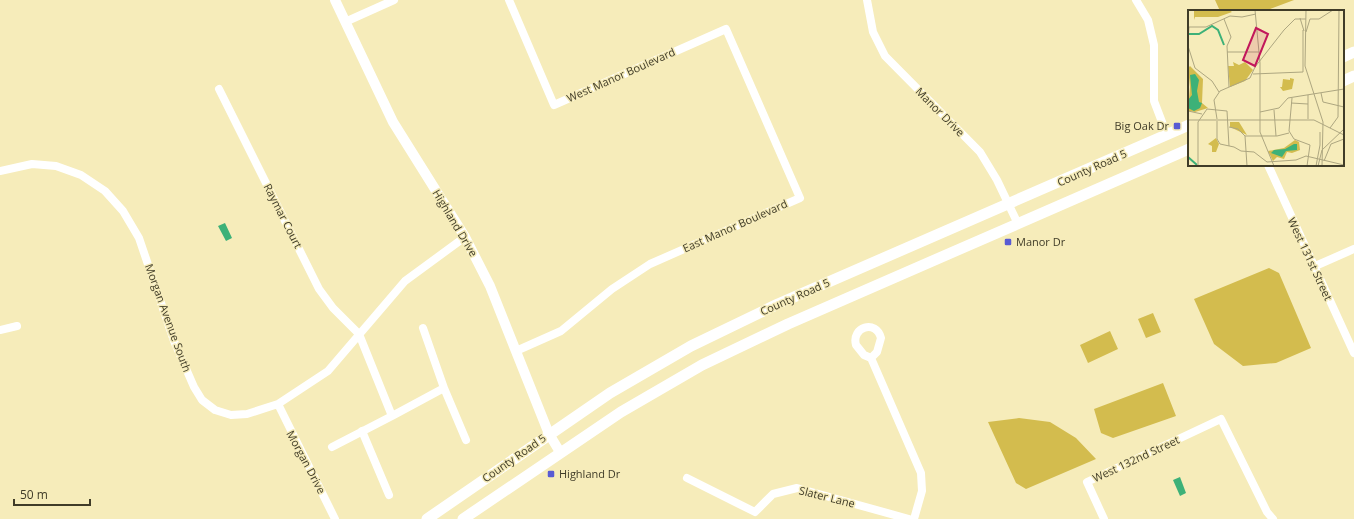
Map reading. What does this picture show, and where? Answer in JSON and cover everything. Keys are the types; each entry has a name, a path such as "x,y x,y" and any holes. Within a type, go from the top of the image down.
{"main road":[{"path":"1344,57 1354,52"},
{"path":"1344,81 1354,76"},
{"name":"County Road 5","path":"427,519 610,393 698,342 786,301 1188,126"},
{"name":"County Road 5","path":"463,519 621,412 708,362 788,324 1188,149"}],"street":[{"name":"Highland Drive","path":"335,0 393,122 465,237 490,286 549,434 560,452"},
{"path":"345,22 394,0"},
{"name":"West Manor Boulevard","path":"509,0 554,105 726,29"},
{"name":"Manor Drive","path":"867,0 873,32 885,56 980,152 998,180 1018,224"},
{"path":"1136,0 1148,20 1154,45 1154,101 1167,135"},
{"name":"East Manor Boulevard","path":"516,351 561,331 612,289 650,264 800,198 726,29"},
{"name":"Raymar Court","path":"219,89 319,289 333,308 360,334"},
{"name":"Morgan Avenue South","path":"0,171 32,164 56,166 82,175 105,191 123,211 139,238 174,341 194,387 202,400 215,410 231,415 247,414 278,404 328,371 405,281 465,237"},
{"name":"West 131st Street","path":"1268,166 1354,353"},
{"path":"1313,266 1354,249"},
{"path":"0,330 17,326"},
{"path":"423,328 444,388 466,440"},
{"path":"360,334 392,416"},
{"path":"871,358 921,473 922,490 914,519"},
{"path":"332,447 444,388"},
{"name":"Morgan Drive","path":"278,404 335,519"},
{"name":"West 132nd Street","path":"1104,519 1087,482 1221,419 1267,512 1273,519"},
{"path":"362,431 389,495"},
{"name":"Slater Lane","path":"687,478 755,515 773,494 797,488 910,519"}],"shaded area":[{"path":"1215,0 1294,0 1268,10 1220,10"},
{"path":"225,223 232,238 226,241 218,226"},
{"path":"1269,268 1279,273 1311,348 1276,363 1243,366 1214,344 1194,299"},
{"path":"1153,313 1161,332 1146,338 1138,319"},
{"path":"1110,331 1118,349 1088,363 1080,345"},
{"path":"1163,383 1176,416 1113,438 1101,433 1094,409"},
{"path":"1019,418 1050,422 1076,438 1096,459 1026,489 1016,483 988,422"},
{"path":"1180,477 1186,493 1180,496 1173,480"}],"place":[{"name":"Big Oak Dr","path":"1177,126"},
{"name":"Manor Dr","path":"1008,242"},
{"name":"Highland Dr","path":"551,474"}]}
